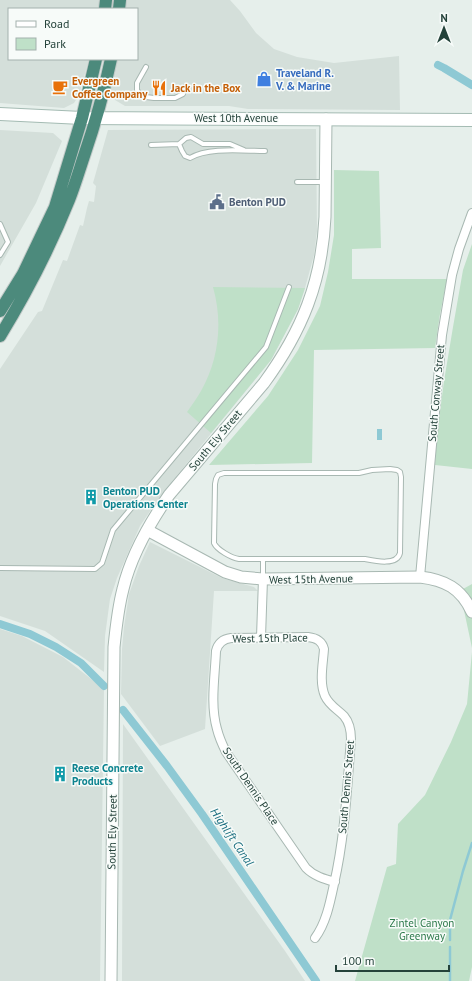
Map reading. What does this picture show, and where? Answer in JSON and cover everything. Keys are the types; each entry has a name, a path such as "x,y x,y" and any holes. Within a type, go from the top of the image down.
{"highway":[{"path":"0,311 23,274 55,207 82,118 96,60"},
{"path":"0,336 40,265 70,199 97,118 111,60"}],"main road":[{"name":"West 10th Avenue","path":"0,114 82,118 472,120"}],"street":[{"name":"South Ely Street","path":"111,981 114,647 123,588 136,552 156,514 169,495 264,383 282,357 297,330 310,301 318,272 324,231 326,119"},
{"name":"South Conway Street","path":"420,577 442,335 452,275 459,249 472,213"},
{"name":"West 15th Avenue","path":"147,530 225,572 242,577 263,579 431,578 451,586 463,596 472,612"},
{"path":"261,637 263,579"},
{"name":"West 15th Place","path":"220,642 231,638 261,637 308,637 320,641"},
{"name":"South Dennis Street","path":"315,938 324,924 335,882 344,826 351,733 344,716 333,707 325,696 322,681 324,649 320,641"},
{"name":"South Dennis Place","path":"220,642 216,651 214,702 216,728 226,752 306,868 311,873 335,882"}],"lane":[{"path":"146,67 137,83 137,90 142,95 154,98 175,98 183,94 185,87"},
{"path":"151,144 179,144 186,138 191,137 203,144 230,144 246,151"},
{"path":"179,144 185,156 190,158 200,153 222,151 264,151"},
{"path":"297,182 325,182"},
{"path":"0,224 8,242 0,255"},
{"path":"0,568 95,569 102,563 113,530 266,347 289,287"},
{"path":"390,469 400,472 399,557 394,560 378,562 365,559 263,560 234,558 214,543 215,484 218,475 224,473 360,473 372,470 390,469"},
{"path":"263,560 263,579"}],"shaded area":[{"path":"0,0 101,0 100,8 8,8 8,60 89,60 79,95 74,103 64,108 0,103"},
{"path":"124,0 230,0 256,33 274,49 297,57 334,63 399,56 400,110 248,109 229,106 125,106 115,100 110,91 110,85 115,60 138,60 138,8 123,8"},
{"path":"316,129 317,231 314,255 298,309 271,360 161,495 140,526 117,578 110,599 105,636 104,672 45,631 0,616 0,369 38,312 42,311 63,260 67,261 80,225 83,226 89,201 94,202 96,186 93,183 108,130"},
{"path":"0,130 53,133 62,141 36,203 0,266"},
{"path":"150,542 222,578 254,587 258,591 214,591 205,729 160,746 121,694 122,649 129,594 139,566"},
{"path":"0,629 22,636 63,657 104,689 100,981 0,981"},
{"path":"123,724 285,951 305,981 122,981"}],"green space":[{"path":"334,170 379,171 381,248 352,249 352,279 447,279 435,348 314,350 312,463 209,465 268,396 298,350 320,306 328,272 334,235"},
{"path":"472,244 472,469 435,465 437,434 453,327 463,270"},
{"path":"213,287 305,288 298,309 271,360 211,433 187,412 207,379 212,366 218,340 218,314"},
{"path":"472,584 472,648 462,601 463,589"},
{"name":"Zintel Canyon Greenway","path":"472,652 472,967 469,981 355,981 387,867 396,864 398,824 425,795 451,742 467,704"}],"water":[{"path":"377,429 382,429 382,440 377,440"}],"waterway":[{"path":"438,65 472,85"},
{"name":"Highlift Canal","path":"0,624 30,634 56,647 81,663 104,686"},
{"name":"Highlift Canal","path":"123,710 202,814 316,981"},
{"path":"450,940 450,920 472,843"},
{"path":"450,947 450,981"}],"place":[{"name":"Traveland R. V. & Marine","path":"264,79"},
{"name":"Evergreen Coffee Company","path":"60,87"},
{"name":"Jack in the Box","path":"159,88"},
{"name":"Benton PUD","path":"217,202"},
{"name":"Benton PUD Operations Center","path":"91,497"},
{"name":"Reese Concrete Products","path":"60,774"}]}
